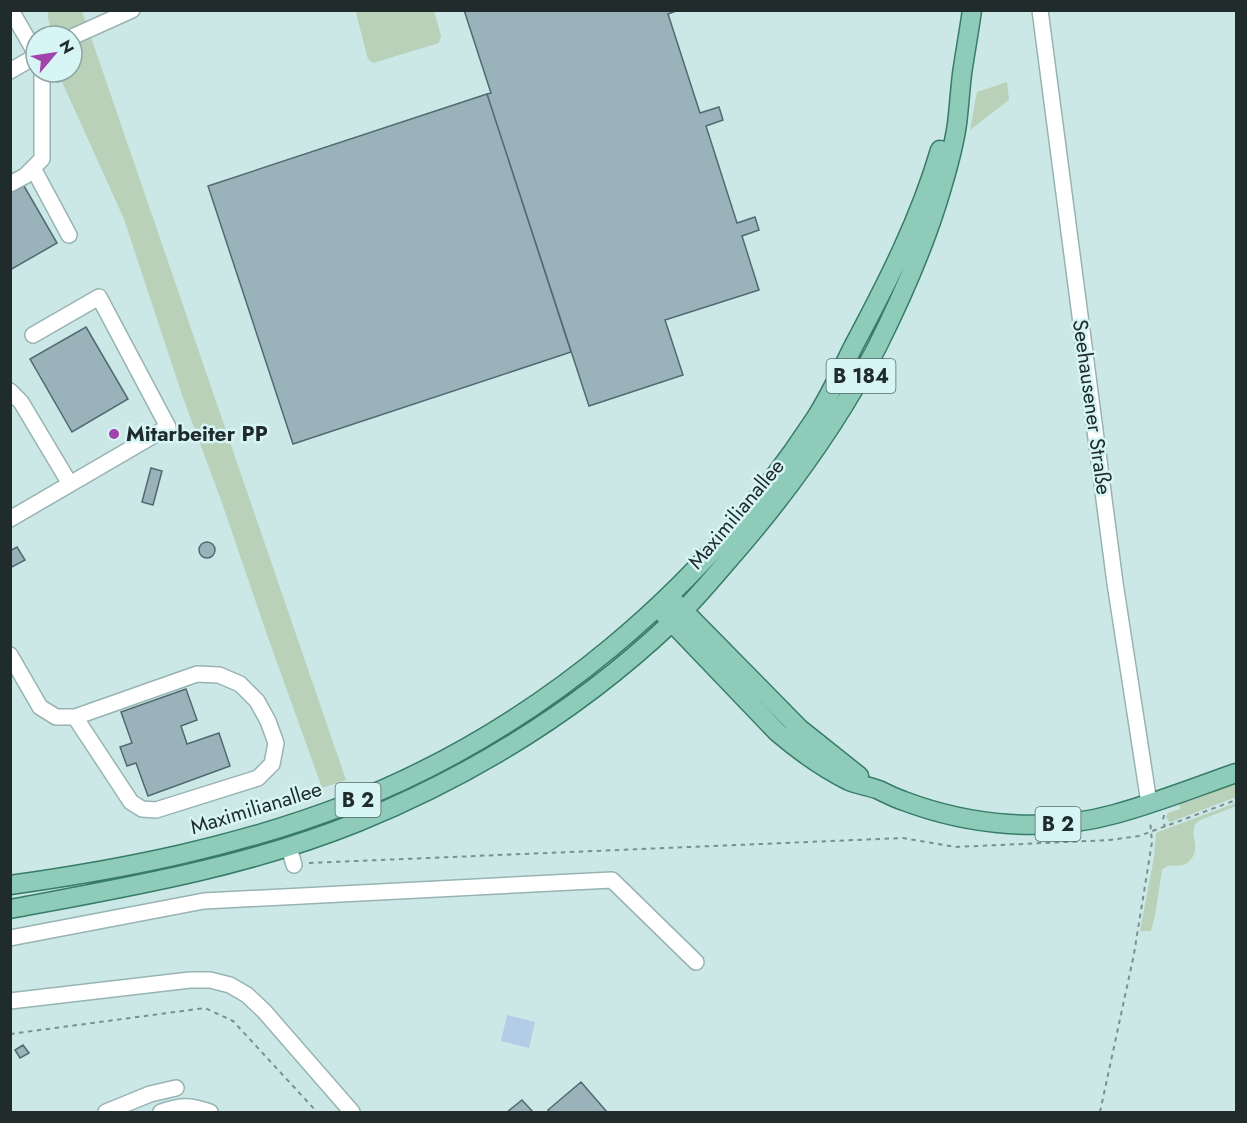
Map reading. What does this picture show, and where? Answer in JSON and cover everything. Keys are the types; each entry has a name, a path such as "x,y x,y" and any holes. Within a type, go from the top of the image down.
{"main road":[{"name":"Maximilianallee","path":"10,909 214,868 289,847 358,822 419,796 487,759 558,714 640,651 677,617 755,531 783,496 827,433 867,366 895,310 934,215 951,151 972,10"},
{"name":"B 184","path":"664,602 715,549 758,498 826,400 876,304 911,228 930,183 948,125 959,101"},
{"name":"Maximilianallee","path":"10,885 102,870 208,848 284,826 373,793 454,754 516,718 611,648 664,602"},
{"name":"B 2","path":"664,602 677,617 820,747 877,790 930,810 1004,824 1040,825 1083,821 1115,814 1236,773"}],"street":[{"path":"84,32 132,10"},
{"name":"Seehausener Straße","path":"1040,10 1115,583 1149,803"},
{"path":"12,12 24,34"},
{"path":"10,71 24,62"},
{"path":"10,184 25,176 42,159 42,84"},
{"path":"33,168 69,235"},
{"path":"10,519 168,427 99,297 33,335"},
{"path":"10,391 21,402 70,484"},
{"path":"10,655 40,707 56,717 75,717 197,674 219,675 240,684 257,701 276,743 272,764 258,778 156,810 142,808 131,802 75,717"},
{"path":"289,847 294,865"},
{"path":"10,938 204,901 612,880 696,962"},
{"path":"10,1001 190,980 210,980 230,985 247,994 264,1011 352,1113"},
{"path":"106,1113 150,1095 176,1088"},
{"path":"161,1113 173,1108 194,1106 210,1113"}],"path":[{"path":"294,865 903,838 955,847 1110,840 1151,832 1236,800"},
{"path":"1100,1113 1134,954 1152,842 1151,832"},
{"path":"10,1034 205,1008 233,1020 317,1113"}],"green space":[{"path":"357,10 434,11 441,36 439,43 373,63 368,59"},
{"path":"48,11 82,11 346,780 322,788 182,395 124,219 63,84 84,84 84,24 50,24"},
{"path":"1007,82 1009,100 970,130 977,92"},
{"path":"1236,781 1236,797 1171,822 1168,821 1166,816 1180,809 1179,803"},
{"path":"1236,803 1236,806 1198,821 1195,825 1195,848 1192,858 1184,864 1166,867 1162,870 1151,931 1140,931 1156,834"}],"water":[{"path":"507,1015 535,1022 529,1048 501,1041"}],"building":[{"path":"464,10 679,10 668,14 700,113 719,107 723,120 706,126 737,223 755,217 759,230 742,236 759,290 665,320 683,375 589,406 487,94 491,93"},
{"path":"487,94 571,352 293,444 208,186"},
{"path":"24,186 57,243 10,270 10,193"},
{"path":"86,327 128,399 72,432 30,359"},
{"path":"151,468 162,471 153,505 142,502"},
{"path":"207,542 213,544 215,550 213,556 207,558 201,556 199,550 201,544"},
{"path":"17,547 25,560 10,568 10,551"},
{"path":"186,689 197,720 181,726 187,744 219,733 230,766 148,796 136,763 127,766 120,747 132,743 121,712"},
{"path":"23,1045 29,1053 20,1058 15,1050"},
{"path":"581,1082 607,1112 550,1112 548,1110"},
{"path":"522,1100 533,1112 507,1112"}],"place":[{"name":"Mitarbeiter PP","path":"114,434"}]}
